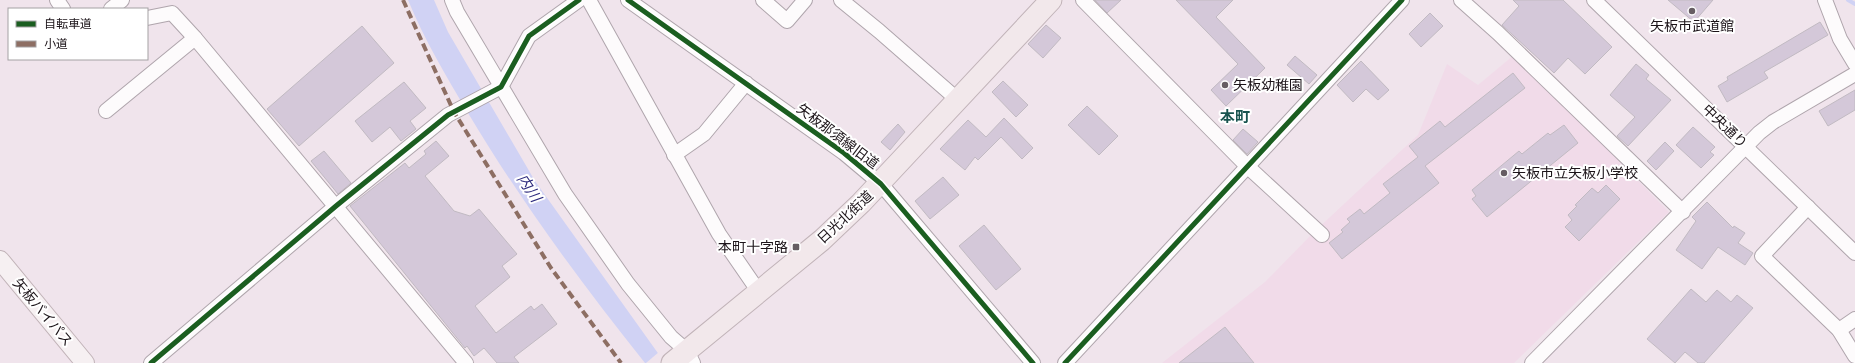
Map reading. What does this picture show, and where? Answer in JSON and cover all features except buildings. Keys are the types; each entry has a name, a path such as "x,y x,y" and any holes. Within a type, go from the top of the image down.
{"highway":[{"name":"日光北街道","path":"683,358 822,240 881,184 1051,0"}],"main road":[{"name":"矢板バイパス","path":"0,260 85,363"}],"street":[{"path":"112,8 122,0"},
{"path":"452,0 457,12 542,158 587,226 628,284 671,337 683,358"},
{"path":"151,363 336,206 448,116 501,87 529,36 579,0"},
{"path":"589,0 719,234 759,292"},
{"name":"矢板那須線旧道","path":"628,0 844,153 881,184 1033,363"},
{"path":"763,0 787,21 805,0"},
{"path":"841,0 958,100"},
{"path":"1083,0 1247,166 1322,235"},
{"path":"1065,363 1402,0"},
{"path":"1461,0 1498,33 1683,212"},
{"name":"中央通り","path":"1594,0 1855,253"},
{"path":"1825,0 1840,39 1855,64"},
{"path":"148,18 172,13 195,38 466,363"},
{"path":"106,111 195,38"},
{"path":"1532,363 1683,212 1746,146 1773,122 1855,74"},
{"path":"674,155 704,134 746,83"},
{"path":"1808,207 1762,256 1839,330 1855,356"},
{"path":"1839,330 1855,319"}],"shaded area":[{"name":"矢板市立矢板小学校","path":"1514,55 1669,212 1514,363 1162,363 1265,282 1315,231 1418,135 1447,64 1478,85"}],"water":[{"name":"内川","path":"408,0 434,0 448,32 535,181 665,363 645,363 552,241 509,178 468,113 428,43"}],"pier":[{"path":"659,352 667,363 646,363"}],"waterway":[{"path":"1848,0 1855,4"}],"marked path":[{"path":"403,0 454,112 551,268 621,363"}],"cycle path":[{"path":"151,363 336,206 448,115 501,87 529,36 579,0"},
{"path":"628,0 844,153 881,184 1033,363"},
{"path":"1065,363 1402,0"}],"place":[{"name":"矢板市武道館","path":"1692,11"},
{"name":"矢板幼稚園","path":"1225,85"},
{"name":"矢板市立矢板小学校","path":"1504,173"},
{"name":"本町十字路","path":"796,247"}],"district":[{"name":"本町","path":"1235,117"}]}
